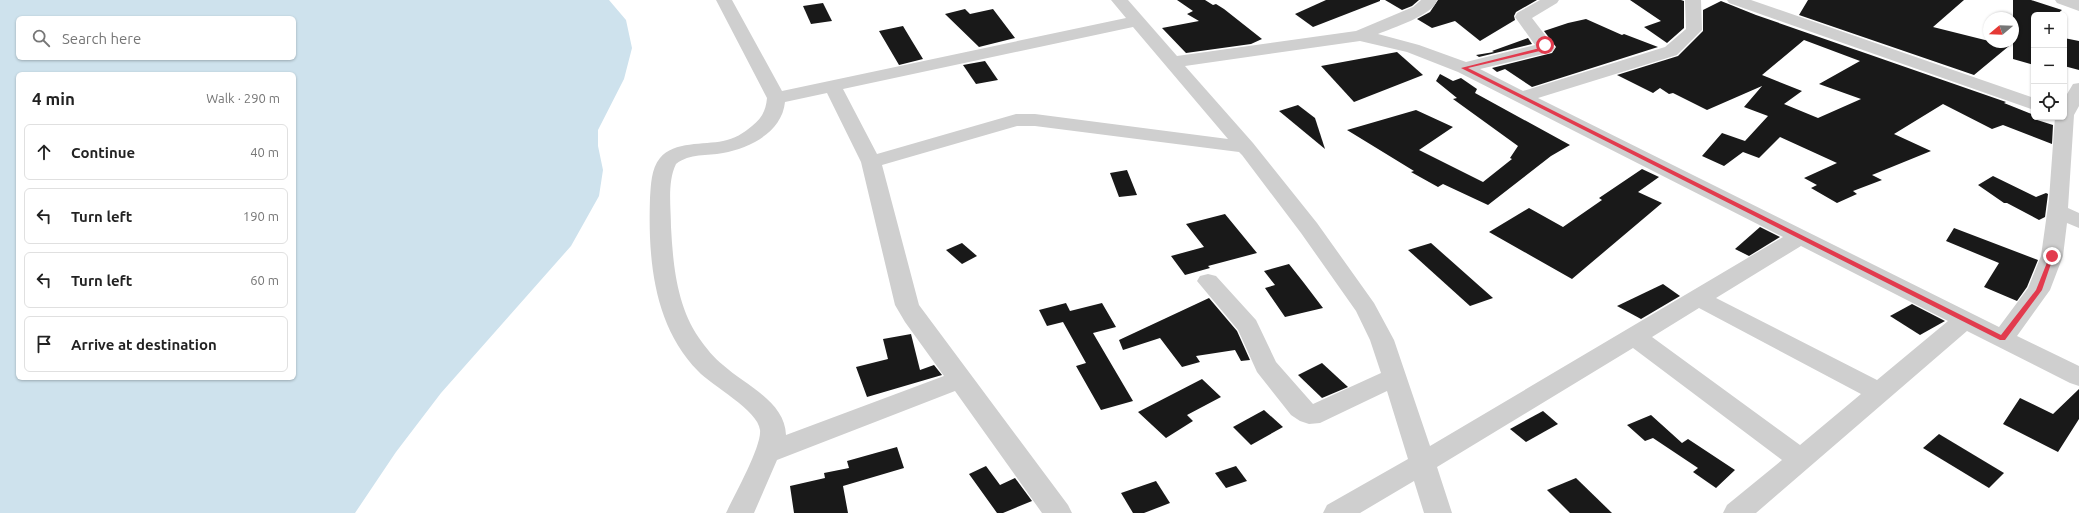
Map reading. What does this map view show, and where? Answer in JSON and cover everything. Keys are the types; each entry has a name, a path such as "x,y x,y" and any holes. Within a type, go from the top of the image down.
{"street":[{"path":"724,0 776,98 776,109 770,119 746,140 735,144 679,155 668,162 662,173 661,241 666,276 682,330 698,355 718,378 747,398 769,417 774,429 773,440 740,513"},
{"path":"1119,0 1246,147 1309,228 1366,309 1382,340 1438,513"},
{"path":"1174,62 1360,36 1419,10 1428,4 1430,0"},
{"path":"1464,68 1546,48 1523,17 1551,0"},
{"path":"1522,97 1671,52 1694,30 1693,0"},
{"path":"1735,0 1902,56 2031,103"},
{"path":"2063,0 2079,6"},
{"path":"776,98 834,87 1137,21"},
{"path":"1360,36 1401,44 1428,53 1464,68 2003,338 2079,378"},
{"path":"834,87 871,162 907,305 920,328 1058,513"},
{"path":"2003,338 2039,290 2052,256 2069,117 2079,88"},
{"path":"871,162 1016,120 1035,120 1246,147"},
{"path":"2057,211 2079,221"},
{"path":"1337,513 1800,237"},
{"path":"1208,281 1248,326 1266,366 1300,408 1309,414 1320,413 1395,377"},
{"path":"1698,298 1880,393"},
{"path":"1737,513 1965,320"},
{"path":"1634,336 1800,459"},
{"path":"767,453 959,380"}],"water":[{"path":"0,0 609,0 626,20 632,48 624,79 598,130 598,146 603,170 599,196 571,246 441,393 396,452 355,513 0,513"}],"building":[{"path":"1177,0 1205,0 1213,5 1216,4 1262,39 1251,44 1186,53 1162,28 1199,21 1187,14 1193,11"},
{"path":"1326,0 1380,1 1313,27 1295,14"},
{"path":"1385,0 1419,0 1412,6 1402,10"},
{"path":"1438,0 1537,0 1516,12 1514,16 1515,20 1480,41 1455,21 1432,28 1417,19 1430,12"},
{"path":"1630,0 1684,1 1684,28 1667,43 1644,27 1661,21"},
{"path":"1808,0 1964,0 1933,27 1983,40 1983,48 2007,48 1974,75 1799,15"},
{"path":"2013,0 2031,0 2062,10 2060,12 2031,12 2031,64 2013,59 2013,48 2019,48 2019,12 2013,12"},
{"path":"1721,1 1756,15 2006,102 2004,103 2031,114 2031,120 2037,120 2053,125 2052,144 2003,125 1992,129 1943,104 1894,134 1931,151 1872,175 1882,180 1853,191 1857,194 1837,203 1811,188 1817,185 1804,178 1837,163 1780,137 1759,158 1743,152 1724,166 1702,156 1722,133 1745,141 1768,116 1744,107 1762,86 1707,110 1673,93 1669,94 1660,88 1653,93 1617,75 1678,56 1703,31 1703,10","holes":["1804,40 1860,61 1819,84 1861,99 1818,118 1784,104 1802,91 1762,75"]},
{"path":"823,3 832,21 811,24 803,6"},
{"path":"965,9 970,14 993,9 1015,38 979,47 945,14"},
{"path":"1586,19 1622,35 1624,34 1658,47 1532,87 1505,69 1497,72 1492,68 1552,53 1556,47 1544,31"},
{"path":"903,26 923,59 899,65 879,31"},
{"path":"1528,38 1532,44 1479,57 1476,55 1494,52 1492,51"},
{"path":"2067,39 2079,41 2079,70 2067,67"},
{"path":"1397,52 1423,75 1354,102 1321,66"},
{"path":"985,61 998,80 976,84 963,65"},
{"path":"1440,74 1453,81 1461,78 1477,89 1475,93 1570,145 1551,156 1488,205 1443,184 1438,187 1411,172 1414,171 1347,130 1416,110 1453,127 1419,150 1483,182 1512,159 1510,158 1518,146 1453,99 1457,98 1436,81"},
{"path":"1298,105 1315,118 1325,149 1279,111"},
{"path":"1642,169 1659,177 1638,192 1662,203 1572,279 1489,232 1529,208 1563,227 1602,200 1599,198"},
{"path":"1127,170 1137,195 1119,197 1110,173"},
{"path":"1993,176 2036,197 2046,193 2048,194 2045,217 2039,220 2007,203 2004,203 1978,185"},
{"path":"1225,214 1257,253 1208,266 1210,268 1185,275 1171,256 1204,247 1186,224"},
{"path":"1760,227 1780,237 1749,256 1735,249"},
{"path":"1954,228 2038,260 2027,287 2017,301 1984,287 1999,263 1946,241"},
{"path":"962,243 977,256 962,264 946,250"},
{"path":"1431,243 1493,298 1470,306 1408,250"},
{"path":"1289,264 1323,308 1285,317 1265,288 1275,285 1264,271"},
{"path":"1663,284 1680,296 1641,319 1617,306"},
{"path":"1209,298 1237,331 1250,360 1241,361 1235,350 1196,356 1200,362 1182,367 1160,338 1123,350 1119,340"},
{"path":"1066,303 1070,311 1102,303 1116,327 1093,333 1133,401 1101,410 1076,366 1086,363 1063,322 1047,326 1039,310"},
{"path":"1912,304 1945,321 1920,335 1890,316"},
{"path":"911,334 920,370 934,365 942,375 867,397 856,367 888,359 883,339"},
{"path":"1322,363 1348,387 1322,398 1298,375"},
{"path":"1202,379 1221,397 1187,415 1193,421 1166,438 1138,412"},
{"path":"2079,389 2079,419 2058,452 2003,424 2020,398 2053,414"},
{"path":"1264,410 1283,427 1251,445 1233,427"},
{"path":"1543,411 1558,424 1526,442 1510,429"},
{"path":"1651,415 1682,443 1688,439 1735,470 1716,488 1693,472 1698,468 1653,438 1645,441 1627,425"},
{"path":"1939,434 2004,473 1989,488 1923,448"},
{"path":"897,447 904,468 843,486 848,513 794,513 790,486 825,478 824,473 849,468 847,461"},
{"path":"986,466 1000,485 1015,478 1032,501 1003,513 997,513 969,474"},
{"path":"1236,466 1247,481 1226,488 1215,473"},
{"path":"1576,478 1612,513 1570,513 1547,490"},
{"path":"1156,481 1170,503 1144,513 1133,513 1121,493"}],"route":[{"path":"1545,45 1546,48 1464,68 2003,338 2039,290 2052,256"}]}
